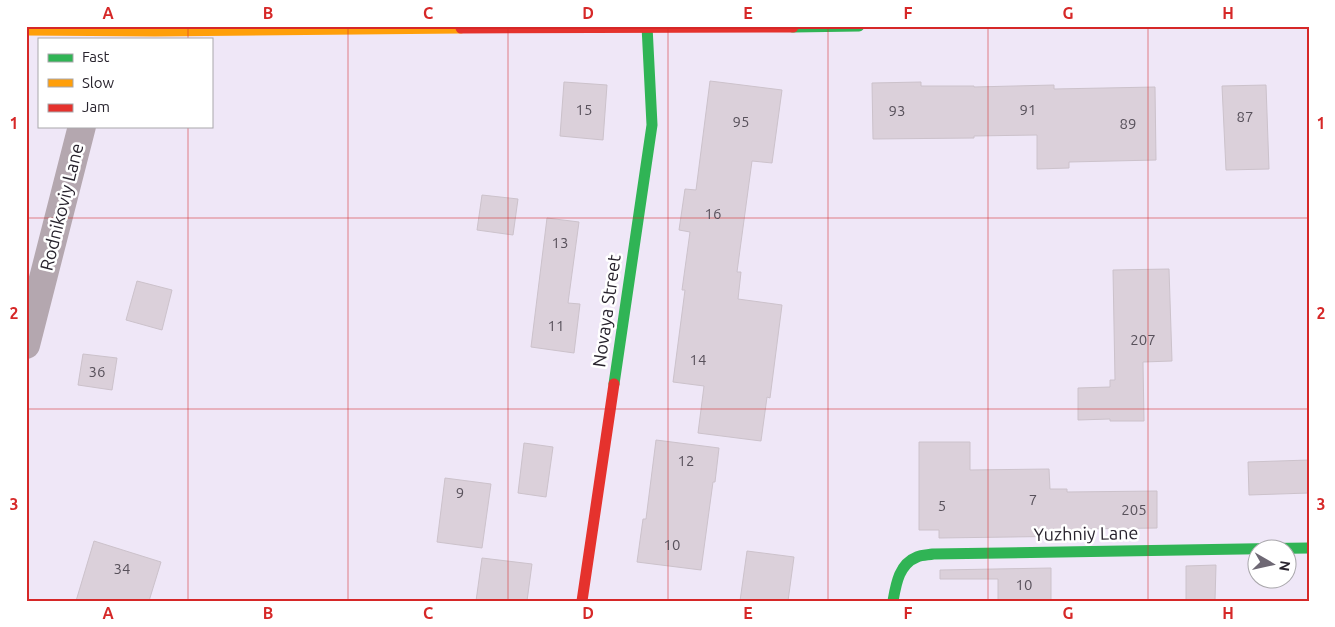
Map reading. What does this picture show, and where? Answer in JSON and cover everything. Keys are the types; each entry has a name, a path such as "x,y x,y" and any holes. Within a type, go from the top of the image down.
{"street":[{"path":"26,30 92,35 369,28 859,26"},
{"name":"Novaya Street","path":"582,601 652,126 647,27"},
{"name":"Rodnikoviy Lane","path":"26,345 81,128"},
{"name":"Yuzhniy Lane","path":"893,601 897,579 904,566 916,558 933,554 1309,548"}],"building":[{"path":"710,81 782,90 772,163 752,161 737,272 741,272 738,299 782,305 770,398 767,397 761,441 698,433 704,386 673,382 685,290 682,290 690,232 679,230 685,189 696,190"},
{"path":"564,82 607,85 603,140 560,136"},
{"path":"921,82 921,86 1054,85 1054,89 1155,87 1156,160 1069,162 1069,168 1037,169 1037,135 873,139 872,83"},
{"path":"1266,85 1269,169 1226,170 1222,86"},
{"path":"482,195 518,199 513,235 477,230"},
{"path":"547,218 579,222 568,303 580,304 574,353 531,347"},
{"path":"1169,269 1172,361 1143,362 1144,421 1078,420 1078,388 1110,387 1110,380 1115,380 1113,270"},
{"path":"137,281 172,290 162,330 126,320"},
{"path":"83,354 117,358 112,390 78,385"},
{"path":"656,440 719,448 701,570 637,562 643,519 646,519"},
{"path":"919,442 970,442 970,470 1049,469 1050,489 1067,489 1067,492 1157,491 1157,528 1082,529 1082,536 939,538 939,530 919,530"},
{"path":"524,443 553,447 546,497 518,493"},
{"path":"1309,460 1309,493 1249,495 1248,462"},
{"path":"445,478 491,484 482,548 437,542"},
{"path":"94,541 161,562 149,601 76,601"},
{"path":"747,551 794,557 788,601 740,601"},
{"path":"482,558 532,564 527,601 476,601"},
{"path":"1216,565 1215,601 1186,601 1186,566"},
{"path":"1051,568 1051,601 998,601 998,579 940,579 940,570"}],"traffic: fast":[{"path":"614,384 652,125 647,26"},
{"path":"793,27 859,26"},
{"path":"893,601 895,588 902,570 911,560 923,555 1309,548"}],"traffic: slow":[{"path":"26,30 155,31 461,28"}],"traffic: jam":[{"path":"461,28 793,27"},
{"path":"582,601 614,384"}]}
